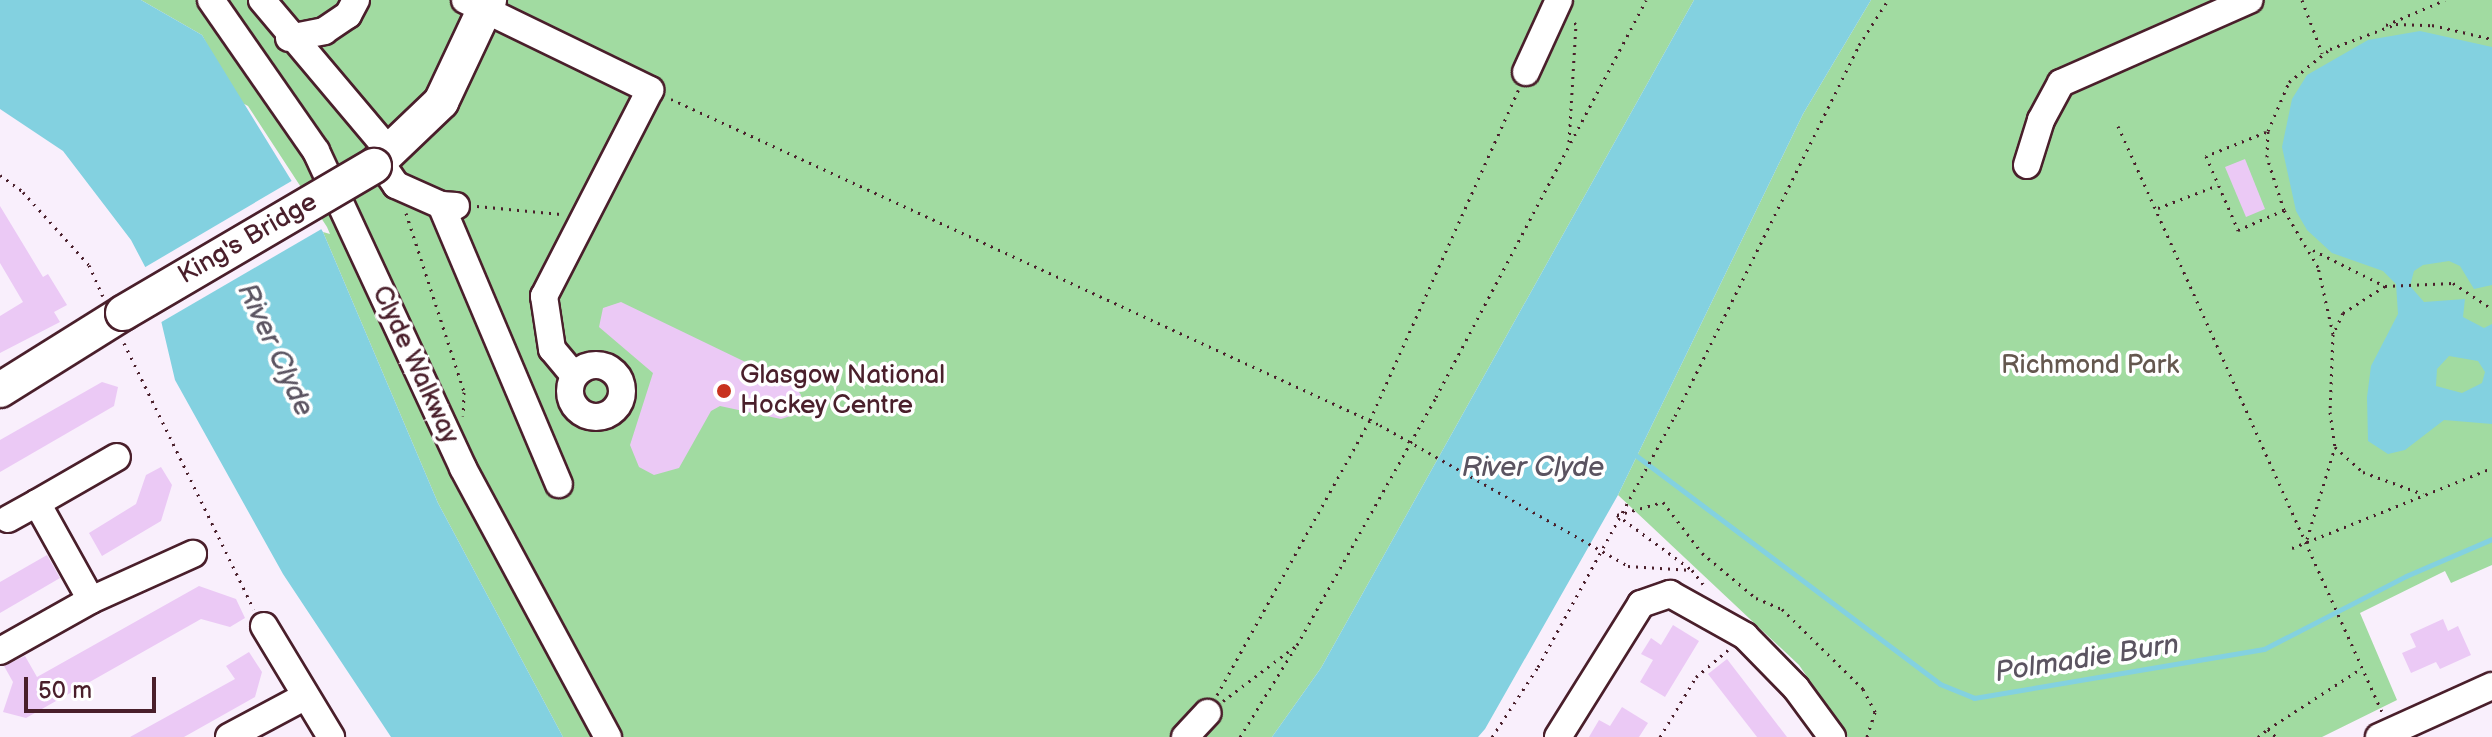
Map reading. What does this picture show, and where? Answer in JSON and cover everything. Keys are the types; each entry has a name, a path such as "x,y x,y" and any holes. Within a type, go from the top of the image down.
{"main road":[{"name":"King's Bridge","path":"0,390 118,316 385,166 441,102 480,3"}],"street":[{"name":"Clyde Walkway","path":"211,0 316,151 463,468 608,737"},
{"path":"262,0 385,166 449,205 559,484"},
{"path":"289,38 324,31 348,15 356,0"},
{"path":"2027,165 2036,130 2061,83 2249,0"},
{"path":"480,3 650,90 544,296 552,349 574,375"},
{"path":"1526,72 1556,6"},
{"path":"8,519 117,457"},
{"path":"37,503 91,600"},
{"path":"0,651 91,600 193,554"},
{"path":"1558,737 1634,613 1651,596 1670,594 1745,636 1796,688 1832,737"},
{"path":"264,626 304,697 331,737"},
{"path":"2397,733 2492,686"},
{"path":"229,737 304,697"},
{"path":"1185,737 1207,713"}],"path":[{"path":"1240,737 1297,645 1646,0"},
{"path":"1492,737 1538,667 1617,515 1658,446 1859,45 1888,0"},
{"path":"2302,0 2322,54"},
{"path":"2306,542 2335,447 2330,412 2333,334 2309,248 2284,210 2267,157 2268,131 2289,82 2322,54 2445,0"},
{"path":"1556,6 1576,24 1568,145"},
{"path":"2370,31 2415,23 2492,39"},
{"path":"1207,713 1370,420 1526,72"},
{"path":"650,90 1370,420 1628,566 1692,570 1617,515"},
{"path":"2118,126 2306,542 2333,594 2363,667 2397,733"},
{"path":"2268,131 2206,156 2238,230 2284,210"},
{"path":"385,166 464,392 463,422"},
{"path":"0,175 23,192 89,265 118,316 219,544 264,626"},
{"path":"2157,208 2218,185"},
{"path":"449,205 584,217"},
{"path":"2309,248 2385,286 2441,283 2462,288 2492,309"},
{"path":"2333,334 2343,313 2385,286"},
{"path":"2335,447 2363,472 2423,494"},
{"path":"2292,548 2492,468"},
{"path":"1617,515 1663,502 1702,553 1756,598 1782,609 1863,689 1875,712 1867,737"},
{"path":"1660,737 1696,677 1745,636"},
{"path":"1207,713 1297,645"},
{"path":"2258,737 2363,667"},
{"path":"2268,729 2276,737"}],"green space":[{"path":"141,0 1694,0 1321,668 1272,737 563,737 438,503 323,232 330,234 327,227 248,106 237,100 202,35"},
{"name":"Richmond Park","path":"1871,0 2492,0 2492,565 2451,583 2445,571 2360,613 2397,700 2322,737 1848,737 1799,665 1618,495 1803,114"}],"water":[{"name":"River Clyde","path":"0,0 141,0 202,35 323,232 438,503 563,737 391,737 283,574 175,380 151,278 131,240 63,151 0,109"},
{"name":"River Clyde","path":"1694,0 1871,0 1803,114 1618,495 1485,729 1478,737 1272,737 1321,668"},
{"path":"2420,31 2492,47 2492,285 2474,289 2460,266 2449,261 2423,265 2414,271 2410,286 2424,302 2465,299 2463,317 2484,328 2492,324 2492,424 2444,420 2405,450 2388,454 2368,441 2367,397 2371,366 2398,314 2396,284 2383,271 2332,253 2307,230 2296,211 2282,147 2292,99 2307,75 2368,40","holes":["2449,356 2478,361 2485,372 2482,383 2462,393 2436,386 2437,369"]}],"pier":[{"path":"295,179 325,227 158,324 142,269"}],"building":[{"path":"2245,159 2265,209 2246,217 2225,167"},
{"path":"0,206 43,277 48,274 67,305 54,312 60,322 0,353 0,316 23,302 0,263"},
{"name":"Glasgow National Hockey Centre","path":"621,302 795,386 801,395 797,414 781,419 720,406 711,411 679,468 654,475 639,467 630,445 653,373 599,327 603,308"},
{"path":"102,382 118,387 114,406 0,472 0,440"},
{"path":"161,467 172,485 161,521 102,556 89,533 136,504 146,475"},
{"path":"47,555 60,578 0,613 0,582"},
{"path":"199,586 236,599 245,618 230,627 201,619 26,718 3,712 13,682 4,666 25,656 37,677"},
{"path":"2443,619 2448,631 2458,626 2471,655 2440,669 2436,662 2411,673 2402,653 2416,647 2410,634"},
{"path":"1673,625 1699,641 1665,697 1640,682 1653,660 1641,654 1651,638 1661,645"},
{"path":"249,652 262,672 255,697 184,737 130,737 235,679 226,666"},
{"path":"1727,659 1787,737 1757,737 1708,674"},
{"path":"1622,707 1648,723 1639,737 1589,737 1599,720 1610,726"}],"waterway":[{"name":"Polmadie Burn","path":"1634,454 1940,684 1974,698 2264,649 2406,576 2492,539"}],"place":[{"name":"Glasgow National Hockey Centre","path":"724,391"}]}
